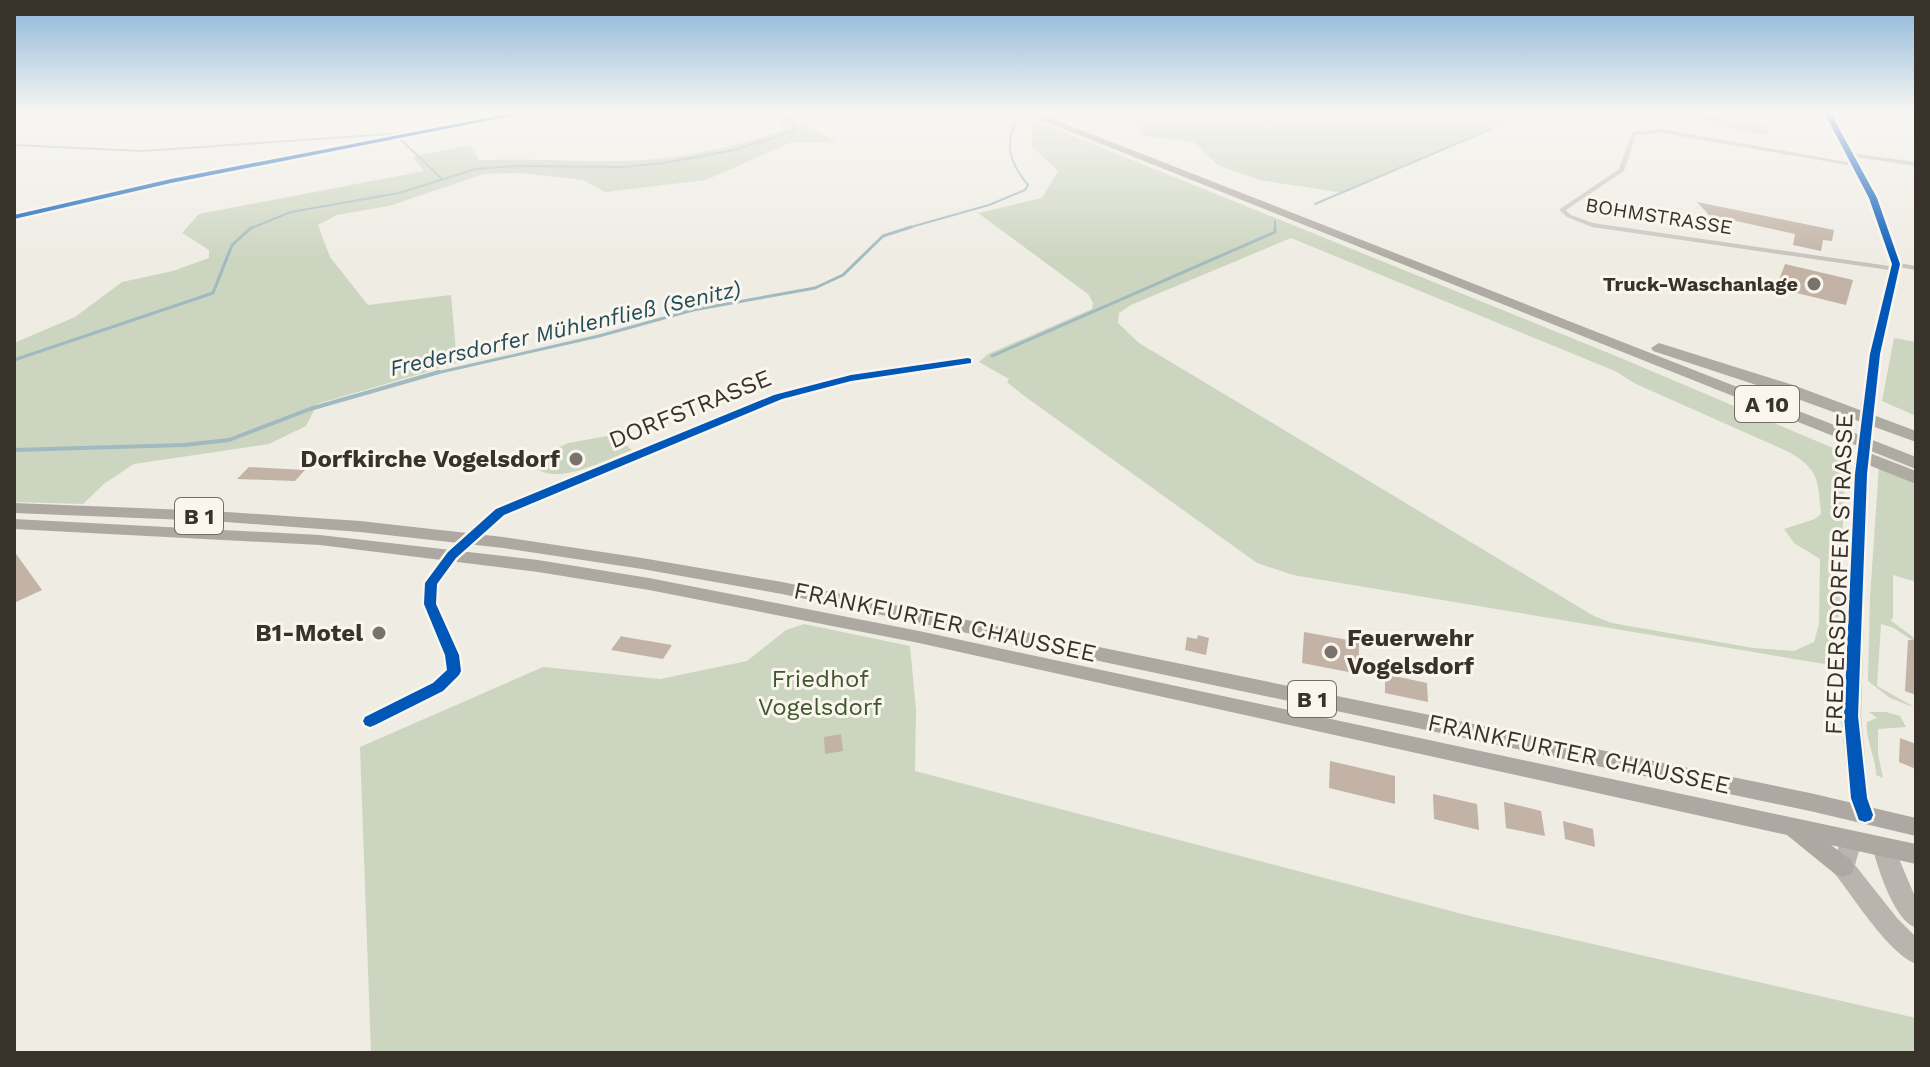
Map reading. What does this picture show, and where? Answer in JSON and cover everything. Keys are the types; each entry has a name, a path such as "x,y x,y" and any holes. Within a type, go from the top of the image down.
{"highway":[{"name":"A 10","path":"1156,162 1916,450"},
{"name":"A 10","path":"1170,162 1622,341 1916,463"},
{"path":"1622,341 1787,389 1916,437"},
{"path":"1622,341 1757,413 1916,478"}],"main road":[{"name":"FRANKFURTER CHAUSSEE","path":"14,508 286,521 468,538 597,556 782,588 1916,827"},
{"name":"FRANKFURTER CHAUSSEE","path":"14,524 320,540 452,555 649,584 800,612 1916,854"},
{"path":"1851,840 1865,815"},
{"path":"1865,815 1883,847"},
{"path":"1792,827 1843,867"}],"street":[{"path":"14,217 270,162"},
{"name":"BOHMSTRASSE","path":"1625,162 1622,170 1562,210 1592,225 1896,266"},
{"path":"1853,162 1875,201 1896,266 1916,268"},
{"path":"1881,162 1916,164"},
{"name":"FREDERSDORFER STRASSE","path":"1865,815 1859,798 1851,716 1861,474 1875,354 1896,266"},
{"name":"DORFSTRASSE","path":"452,555 500,512 517,503 778,397 851,378 968,361"},
{"path":"370,721 438,687 454,671 452,655 429,598 431,583 452,555"},
{"path":"1851,840 1843,867 1889,926 1916,953"},
{"path":"1883,847 1897,885 1916,917"}],"green space":[{"path":"416,162 747,162 706,180 605,192 583,180 521,173 484,174 389,206 337,215 318,225 330,257 368,305 451,295 457,363 317,404 306,426 269,444 134,464 105,483 83,504 14,502 14,343 75,317 122,282 173,271 209,258 209,250 182,233 199,214 424,171"},
{"path":"1048,162 1137,162 1616,356 1852,456 1845,474 1837,666 1293,575 1257,563 1023,395 1007,382 1009,379 979,362 988,354 1092,309 1093,303 1088,294 978,213 1042,198 1058,171","holes":["1291,238 1615,371 1636,384 1791,453 1808,466 1818,485 1821,514 1784,529 1794,543 1820,559 1819,624 1814,642 1794,651 1753,648 1612,623 1594,616 1139,343 1118,323 1119,313 1131,305"]},
{"path":"1215,162 1415,162 1344,193 1259,180"},
{"path":"1894,338 1916,342 1916,416 1882,401"},
{"path":"613,435 632,450 571,472 558,474 537,469 539,456 568,443"},
{"path":"1879,466 1916,483 1916,582 1893,575 1893,619 1890,620 1916,639 1916,643 1894,628 1881,624 1877,686 1916,708 1890,698 1868,681"},
{"name":"Friedhof Vogelsdorf","path":"804,624 910,646 916,710 915,771 1470,916 1916,1018 1916,1053 371,1053 360,747 543,667 660,679 747,661 786,630"},
{"path":"1869,712 1900,716 1906,727 1878,729 1878,754 1883,778 1876,775 1867,728 1867,722 1877,718"}],"building":[{"path":"1697,202 1834,230 1832,241 1823,240 1821,251 1793,245 1795,234 1709,215"},
{"name":"Truck-Waschanlage","path":"1785,264 1853,280 1846,305 1776,288"},
{"path":"249,467 305,470 295,481 237,479"},
{"path":"14,551 42,590 14,603"},
{"name":"Feuerwehr Vogelsdorf","path":"1304,632 1359,642 1359,674 1302,663"},
{"path":"1198,635 1209,638 1206,655 1185,650 1187,637 1197,639"},
{"path":"621,636 672,645 663,659 611,650"},
{"path":"1908,640 1916,640 1916,695 1905,691"},
{"path":"1385,674 1427,683 1428,702 1385,693"},
{"path":"841,734 843,751 825,754 824,737"},
{"path":"1900,738 1916,744 1916,769 1899,762"},
{"path":"1330,761 1395,776 1395,804 1329,788"},
{"path":"1433,794 1477,804 1479,830 1434,819"},
{"path":"1504,802 1541,811 1545,836 1506,828"},
{"path":"1563,821 1593,829 1595,847 1565,839"}],"waterway":[{"path":"424,162 441,178"},
{"path":"250,228 291,212 399,193 476,169 513,166 623,167 670,162"},
{"name":"Fredersdorfer Mühlenfließ (Senitz)","path":"910,227 989,205 1025,190 1028,185 1013,162"},
{"path":"1315,204 1414,162"},
{"path":"992,356 1275,232 1275,221"},
{"name":"Fredersdorfer Mühlenfließ (Senitz)","path":"432,374 599,336 693,310 815,288 843,275 883,236 910,227"},
{"name":"Fredersdorfer Mühlenfließ (Senitz)","path":"904,229 910,227"},
{"path":"14,360 213,293 232,245 250,228"},
{"name":"Fredersdorfer Mühlenfließ (Senitz)","path":"432,374 439,372"},
{"name":"Fredersdorfer Mühlenfließ (Senitz)","path":"14,450 184,445 229,440 310,409 432,374"}],"cycle path":[{"path":"14,217 270,162"},
{"path":"1854,162 1873,198 1896,264 1875,354 1861,474 1851,716 1859,798 1865,815"},
{"path":"370,721 438,687 454,671 452,655 430,604 431,583 452,555 500,512 778,397 851,378 968,361"}],"place":[{"name":"Truck-Waschanlage","path":"1814,284"},
{"name":"Dorfkirche Vogelsdorf","path":"576,459"},
{"name":"B1-Motel","path":"379,633"},
{"name":"Feuerwehr Vogelsdorf","path":"1331,652"}]}
